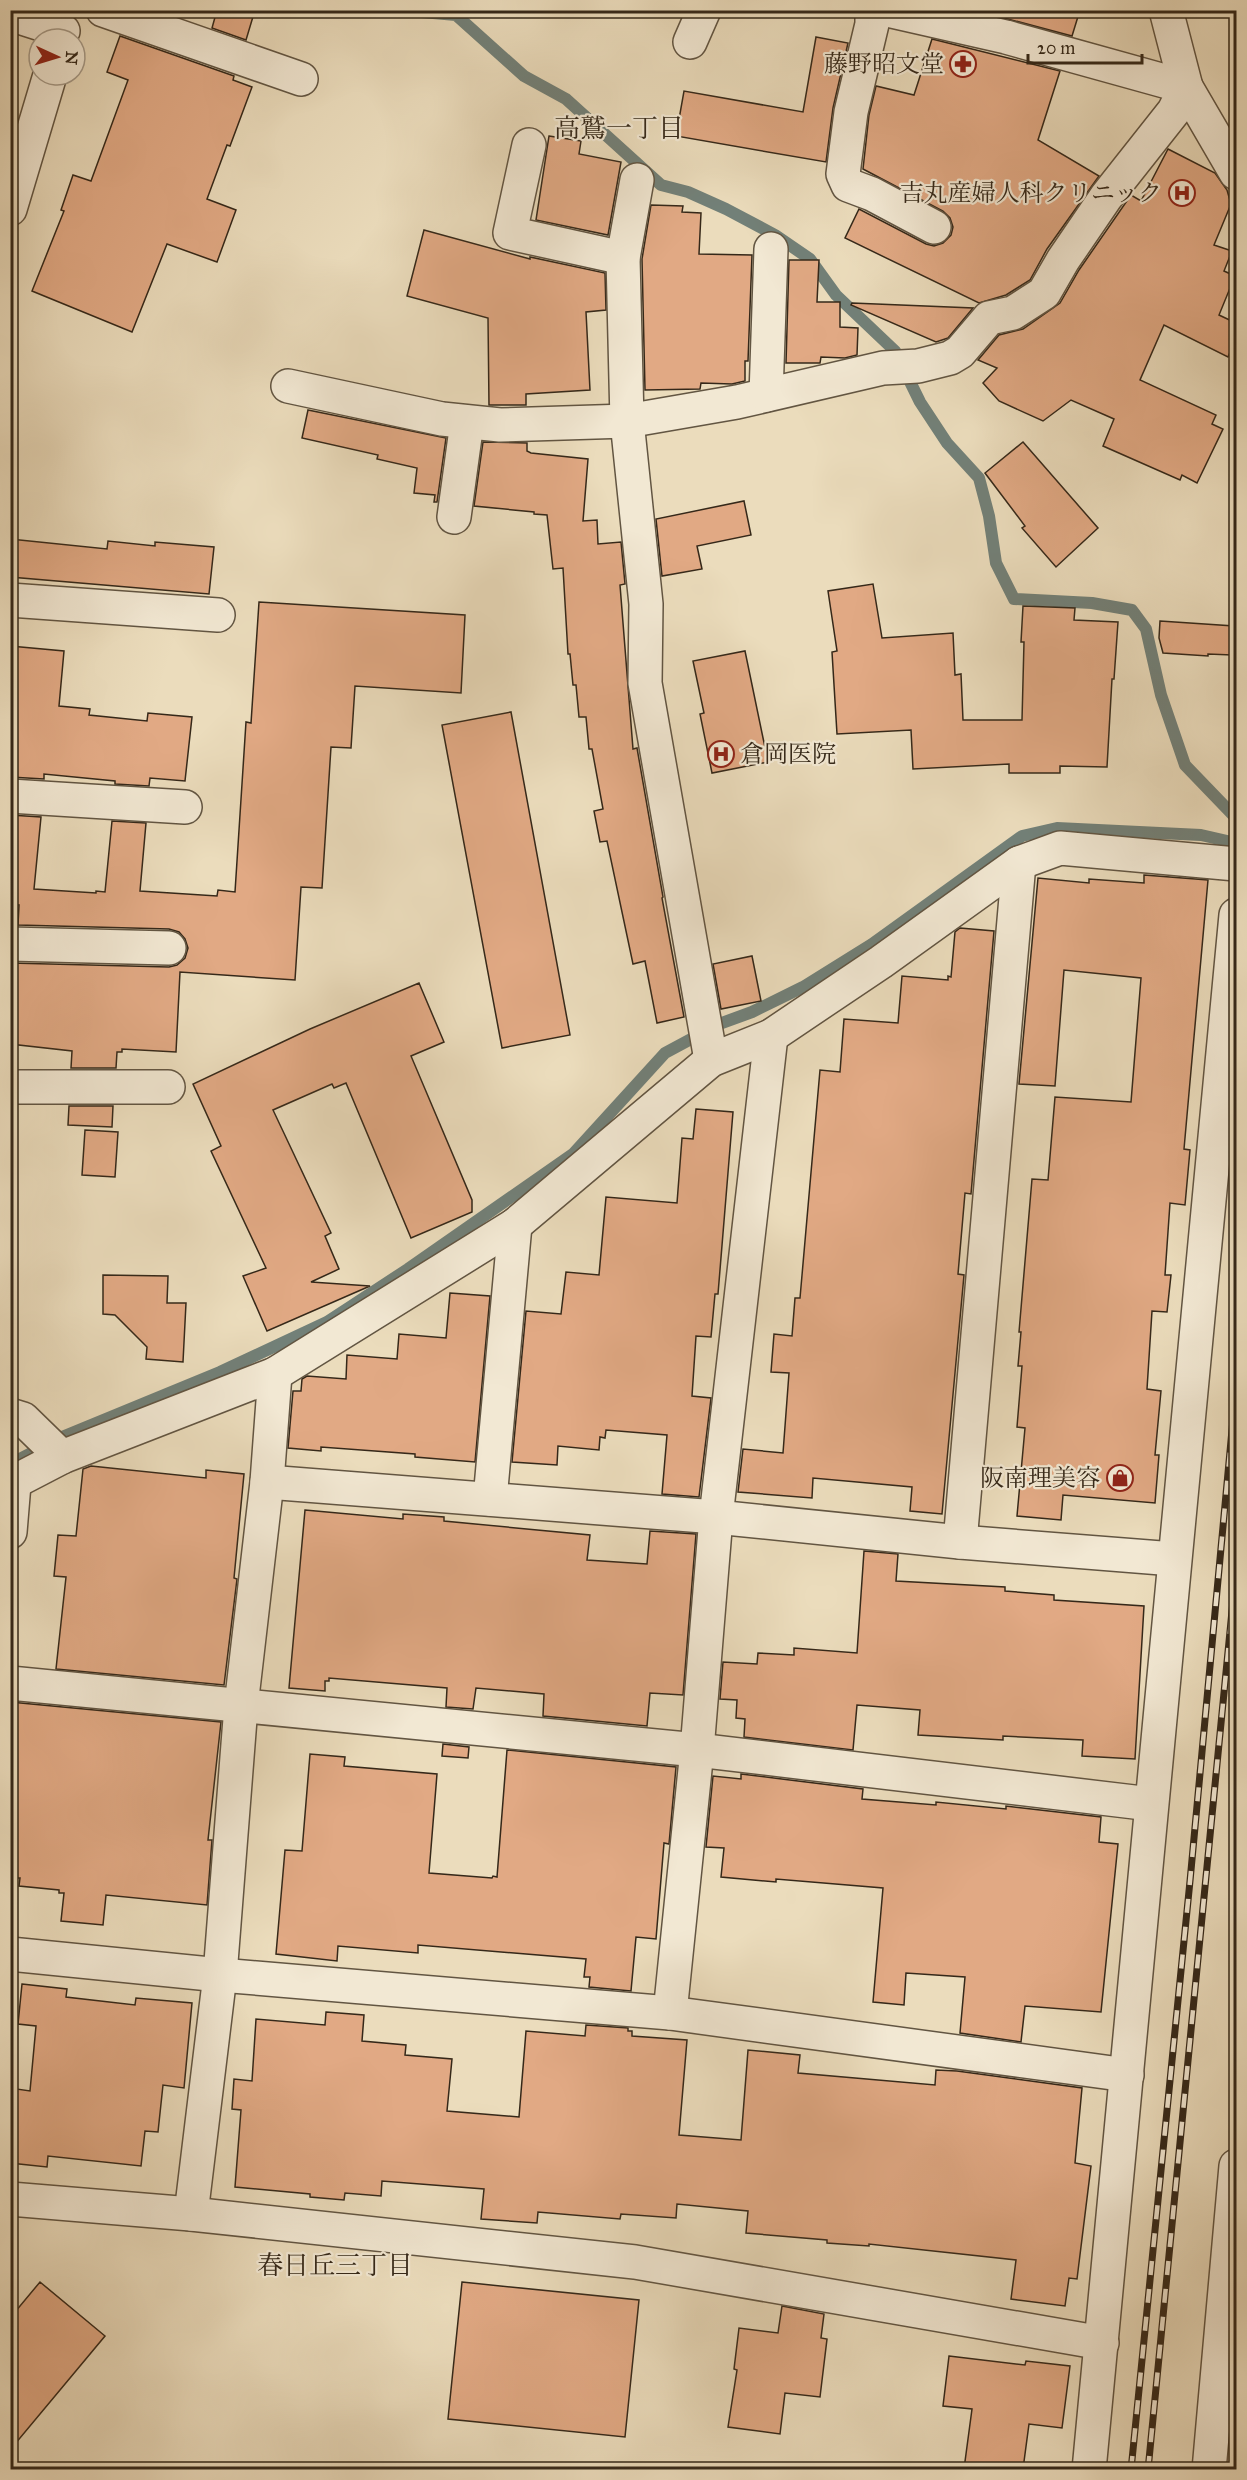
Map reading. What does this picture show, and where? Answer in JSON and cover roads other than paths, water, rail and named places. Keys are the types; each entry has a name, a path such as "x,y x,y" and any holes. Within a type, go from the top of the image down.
{"street":[{"path":"103,10 301,79"},
{"path":"690,42 704,10"},
{"path":"872,10 872,24 851,112 843,174 848,184 934,227"},
{"path":"887,10 997,22 1186,87"},
{"path":"1166,10 1186,87 1236,173"},
{"path":"10,14 64,27"},
{"path":"10,209 46,87"},
{"path":"288,386 442,419 467,422 500,425 627,421 766,395 883,368 918,366 950,358 960,352 989,318 1013,313 1044,293 1063,260 1106,197 1174,111 1186,87"},
{"path":"529,145 510,233 623,258"},
{"path":"637,180 623,258 627,421 646,604 645,683 711,1060"},
{"path":"766,395 771,249"},
{"path":"454,517 467,422"},
{"path":"10,600 218,615"},
{"path":"10,796 185,807"},
{"path":"10,1533 12,1484 62,1457 276,1374 515,1225 711,1060 771,1036 881,962 1019,863 1060,848 1236,864"},
{"path":"960,1542 1019,863"},
{"path":"1089,2469 1236,915"},
{"path":"10,944 169,948"},
{"path":"670,2013 698,1750 716,1517 771,1036"},
{"path":"10,1087 168,1087"},
{"path":"490,1499 515,1225"},
{"path":"191,2214 220,1975 241,1706 267,1482 276,1374"},
{"path":"10,1415 23,1419 62,1457"},
{"path":"267,1482 716,1517 960,1542 1174,1559"},
{"path":"10,1683 698,1750 1152,1804"},
{"path":"10,1954 220,1975 670,2013 1127,2075"},
{"path":"1209,2469 1229,2326 1236,2166"},
{"path":"10,2199 191,2214 635,2262 1102,2343"}],"waterway":[{"path":"399,10 456,15 524,76 566,99 661,185 688,192 726,209 775,235 810,259 836,295 895,351 920,402 947,443 979,478 989,516 996,563 1014,599 1092,603 1132,610 1146,629 1161,695 1185,765 1236,818"},
{"path":"10,1464 62,1437 220,1372 327,1322 408,1269 573,1154 665,1053 719,1024 752,1012 803,987 872,944 1022,836 1057,828 1201,835 1236,843"}],"railway":[{"path":"1131,2470 1190,1881 1236,1387"},
{"path":"1148,2470 1236,1570"}],"place":[{"name":"藤野昭文堂","path":"963,64"},
{"name":"吉丸産婦人科クリニック","path":"1182,193"},
{"name":"倉岡医院","path":"721,754"},
{"name":"阪南理美容","path":"1120,1478"}],"district":[{"name":"高鷲一丁目","path":"619,128"},
{"name":"春日丘三丁目","path":"335,2265"}]}
